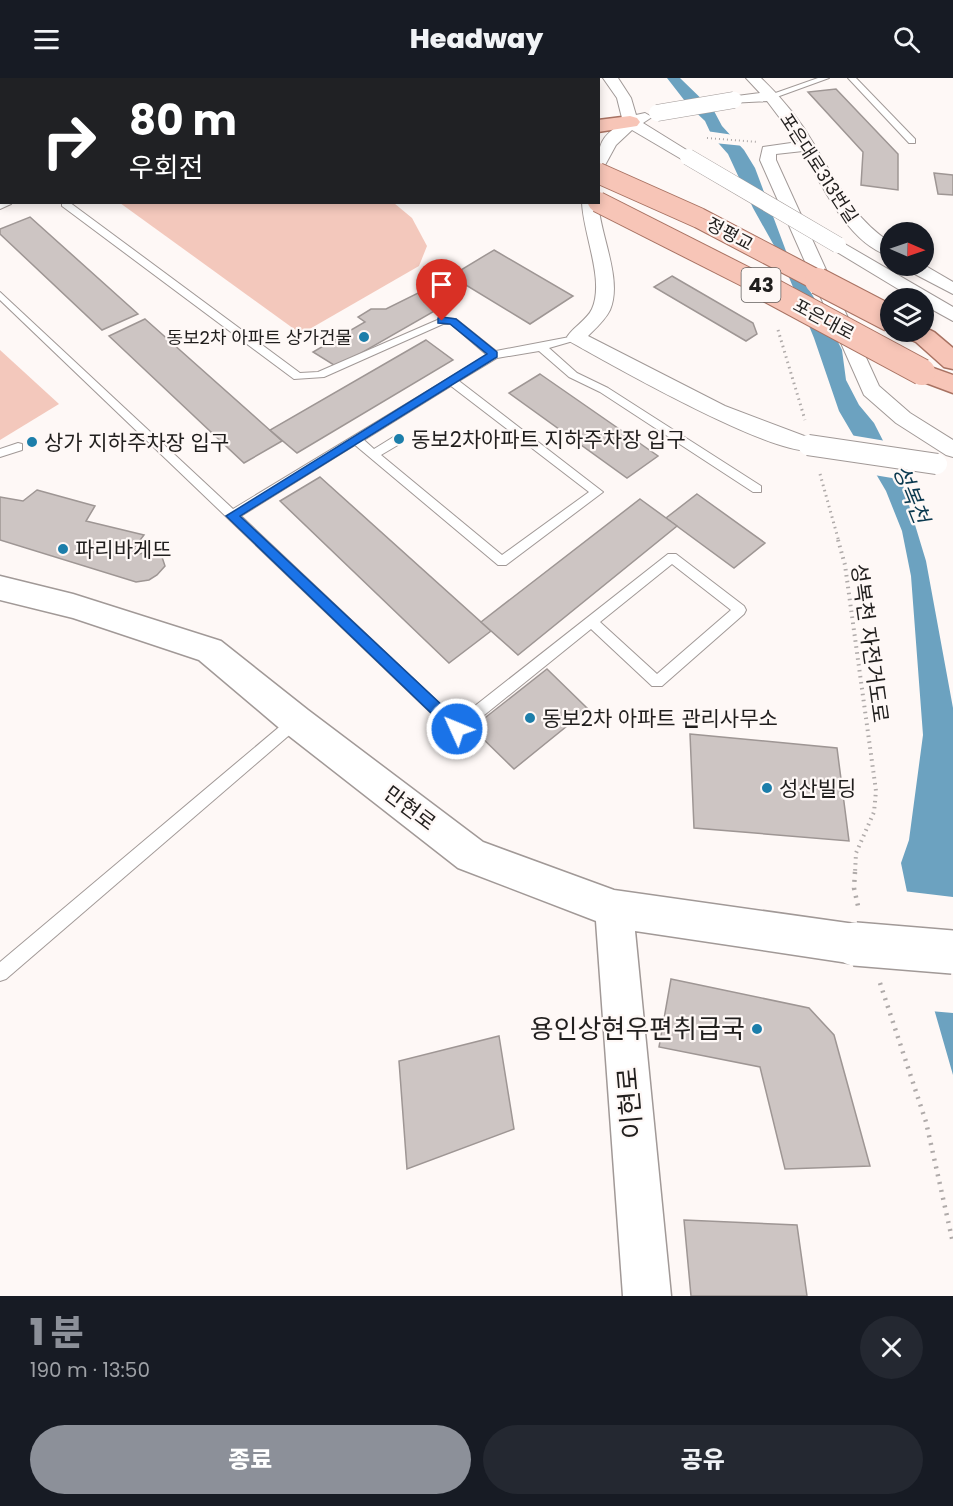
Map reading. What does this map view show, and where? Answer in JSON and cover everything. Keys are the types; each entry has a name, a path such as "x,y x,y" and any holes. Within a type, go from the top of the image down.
{"main road":[{"path":"600,126 630,122"},
{"name":"정평교","path":"600,174 699,218 880,313"},
{"name":"포은대로","path":"600,203 737,272 922,372 953,385"},
{"path":"930,342 953,361"}],"street":[{"path":"610,78 618,86 628,105 630,122"},
{"name":"포은대로313번길","path":"753,78 771,96 808,146 836,201 856,226 880,243"},
{"path":"600,161 611,142 630,122 657,113 771,96"},
{"path":"630,122 953,315"},
{"path":"808,146 768,150 768,160 871,390 948,460"},
{"path":"590,204 589,219 605,287 601,310 576,337 690,398 764,432 808,445 948,460"},
{"path":"930,276 953,289"},
{"name":"만현로","path":"0,588 73,606 210,650 296,721 471,855 614,909 953,952"},
{"name":"이현로","path":"614,909 647,1296"}],"lane":[{"path":"771,96 825,78"},
{"path":"852,78 912,141"},
{"path":"64,204 298,377 320,375 442,321 453,321 494,355"},
{"path":"0,295 457,729 592,621 672,557 740,610 657,682 592,621"},
{"path":"232,516 494,355 541,347 576,337"},
{"path":"541,347 573,375 604,390 757,489"},
{"path":"356,440 502,562 597,492 452,381"},
{"path":"374,454 399,439"},
{"path":"0,453 18,447"},
{"path":"0,973 296,721"}],"path":[{"path":"702,137 758,142"},
{"path":"777,327 806,422"},
{"name":"성복천 자전거도로","path":"819,473 845,565 876,791 874,812 856,853 854,888 864,942 926,1122 953,1244"}],"shaded area":[{"path":"121,204 395,204 412,218 427,246 419,266 301,334"},
{"path":"0,350 59,404 0,440"}],"water":[{"path":"667,78 680,78 714,111 722,126 744,150 755,168 786,251 825,316 842,350 846,380 859,405 874,423 899,472 926,561 953,708 953,1075 924,974 901,863 909,840 923,735 911,576 902,531 886,491 839,411 814,338 781,258 753,208 728,154 712,136 705,121 688,105"}],"pier":[{"path":"706,131 734,135 744,146 714,143"},
{"path":"850,435 886,441 904,480 874,475"},
{"path":"903,891 953,897 953,1013 930,1011"}],"building":[{"path":"836,89 898,154 898,190 861,185 863,152 808,92"},
{"path":"934,173 953,175 953,195 938,194"},
{"path":"30,217 138,314 102,330 0,234 0,229"},
{"path":"494,250 573,296 530,324 451,276"},
{"path":"672,276 753,323 757,334 746,341 654,287"},
{"name":"동보2차 아파트 상가건물","path":"424,290 445,305 337,367 313,352 365,322 358,317 371,309 386,309"},
{"path":"145,319 282,441 244,463 109,336"},
{"path":"426,340 453,360 297,453 270,430"},
{"path":"540,374 658,456 627,478 509,393"},
{"path":"320,477 491,631 449,663 280,501"},
{"path":"37,490 95,506 86,521 144,535 134,548 140,554 148,551 162,557 165,566 149,580 136,582 0,540 0,497 23,501"},
{"path":"697,494 765,543 734,568 666,518"},
{"path":"640,499 677,526 518,655 481,622"},
{"name":"동보2차 아파트 관리사무소","path":"547,669 588,709 514,769 472,728"},
{"name":"성산빌딩","path":"690,734 837,748 849,841 694,828"},
{"path":"671,979 809,1008 834,1035 870,1166 785,1169 760,1067 659,1047"},
{"path":"499,1036 514,1129 407,1169 399,1061"},
{"path":"684,1220 797,1225 807,1296 691,1296"}],"place":[{"name":"동보2차 아파트 상가건물","path":"364,337"},
{"name":"동보2차아파트 지하주차장 입구","path":"399,439"},
{"name":"상가 지하주차장 입구","path":"32,442"},
{"name":"파리바게뜨","path":"63,549"},
{"name":"동보2차 아파트 관리사무소","path":"530,718"},
{"name":"성산빌딩","path":"767,788"},
{"name":"용인상현우편취급국","path":"757,1029"}],"route":[{"path":"442,321 453,321 494,355 232,516 457,729"}],"water label":[{"name":"성복천","path":"911,494"}]}
